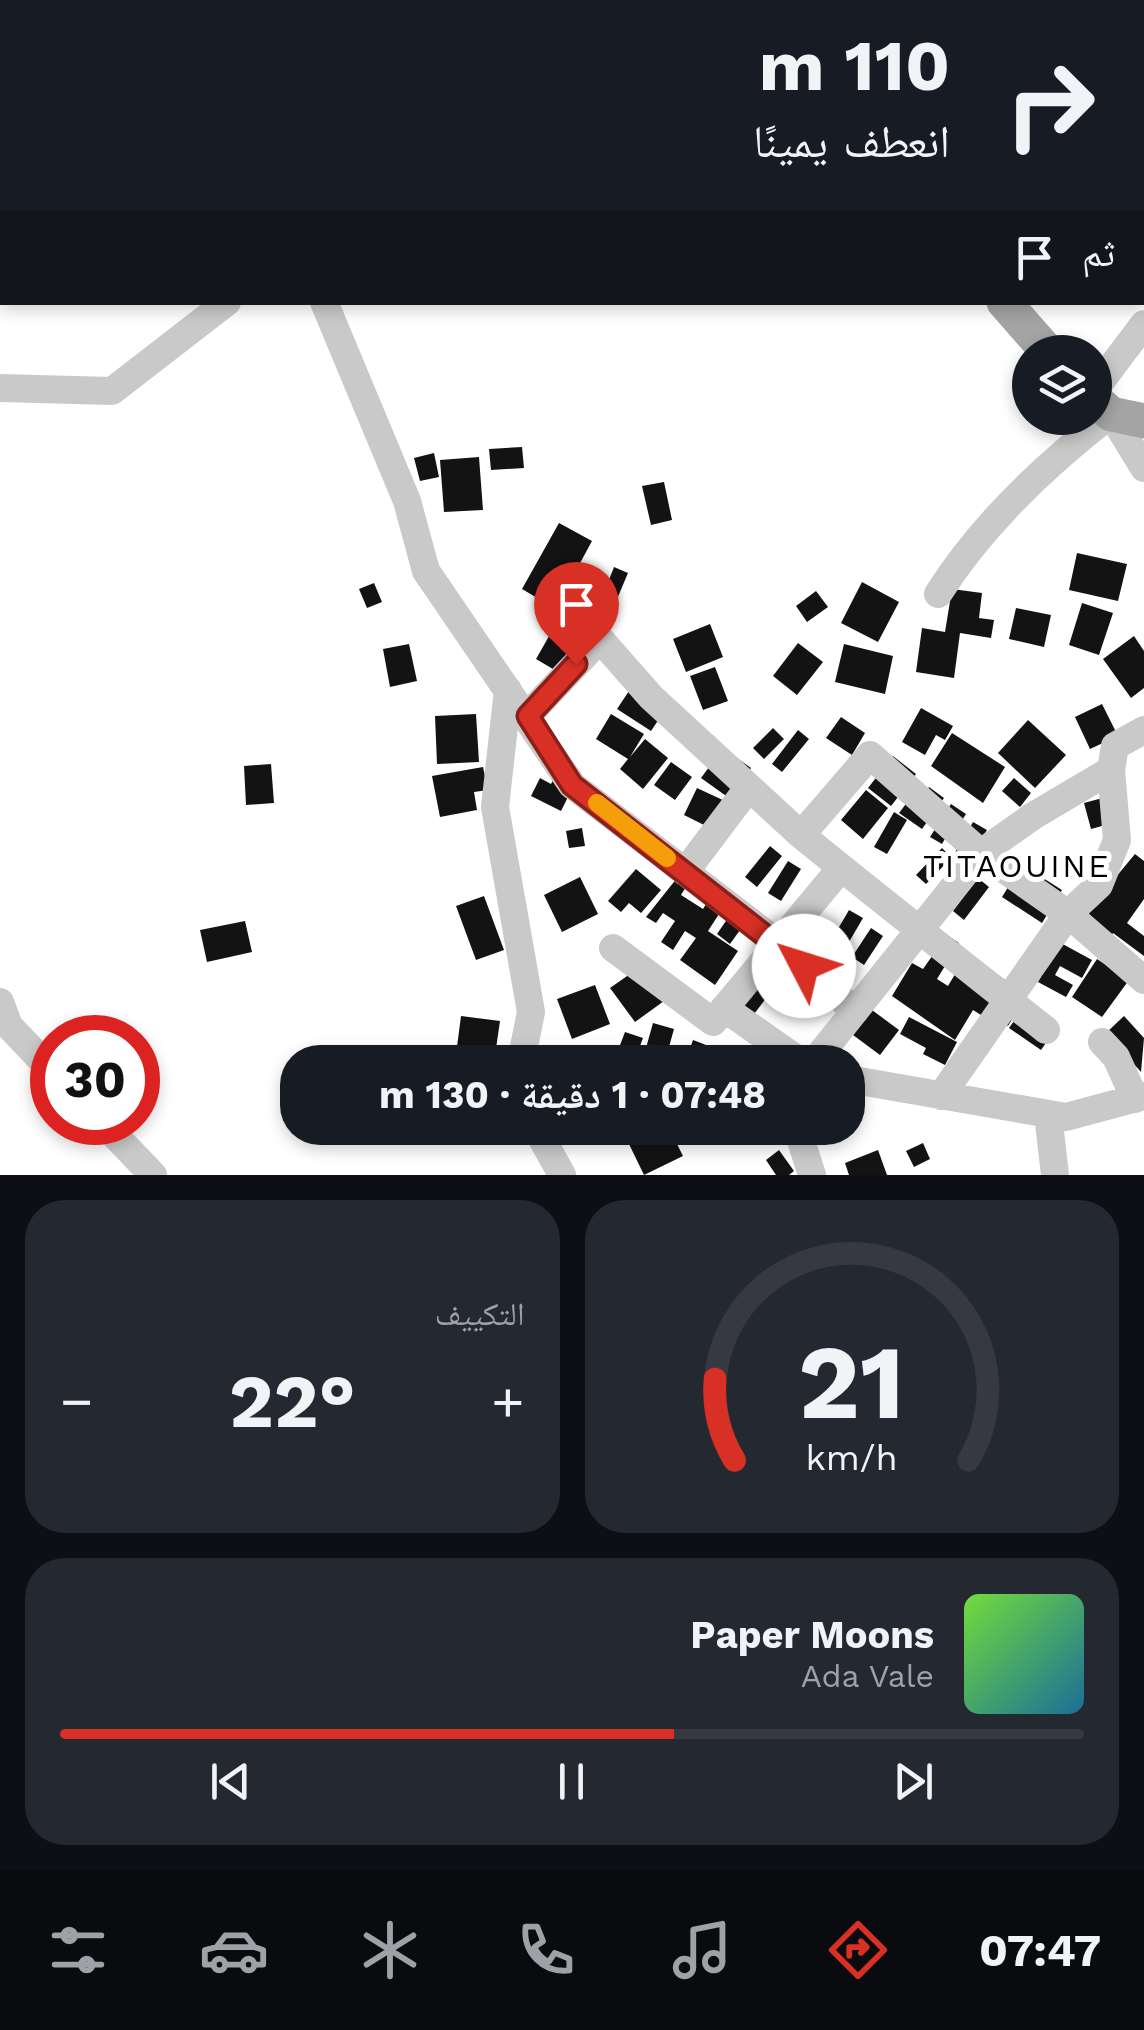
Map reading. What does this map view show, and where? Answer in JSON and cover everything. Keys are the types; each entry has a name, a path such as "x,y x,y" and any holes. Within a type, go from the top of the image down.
{"main road":[{"path":"1007,305 1033,335"}],"street":[{"path":"0,388 112,390 223,305"},
{"path":"325,305 407,502 426,571 572,785 778,943 855,1011"},
{"path":"1112,404 1144,324"},
{"path":"1112,408 1144,468"},
{"path":"938,594 966,549 1081,435"},
{"path":"528,716 600,638 652,697 800,836 1046,1030"},
{"path":"508,690 495,807 532,1012 525,1045"},
{"path":"941,1096 1068,914 1099,886 1116,840 1111,770 1115,746 1144,730"},
{"path":"800,836 870,754 981,853 1068,914 1144,980"},
{"path":"828,1045 981,853 1111,770"},
{"path":"685,872 749,788"},
{"path":"613,948 713,1022 841,868"},
{"path":"0,1002 8,1026 30,1048"},
{"path":"724,1008 777,1045"},
{"path":"865,1082 1066,1117 1138,1104 1116,1057 1102,1042"},
{"path":"1048,1114 1054,1175"},
{"path":"125,1145 154,1175"},
{"path":"545,1145 562,1175"},
{"path":"802,1145 812,1175"}],"building":[{"path":"522,447 524,468 491,470 489,449"},
{"path":"434,453 439,477 420,481 414,458"},
{"path":"479,457 483,510 444,512 440,460"},
{"path":"664,482 672,520 651,525 642,486"},
{"path":"559,523 592,541 579,565 591,572 572,606 564,602 555,619 535,608 539,599 522,589"},
{"path":"1077,553 1127,564 1118,601 1069,590"},
{"path":"614,567 628,573 617,599 604,593"},
{"path":"862,582 899,602 878,642 841,623"},
{"path":"374,583 382,602 367,608 359,589"},
{"path":"952,589 982,593 979,618 994,620 991,638 960,633 954,678 916,672 922,628 945,632"},
{"path":"816,591 828,607 807,622 796,606"},
{"path":"597,603 612,611 596,642 581,634"},
{"path":"1082,603 1113,613 1099,655 1069,645"},
{"path":"1016,608 1051,615 1044,647 1009,639"},
{"path":"556,624 595,647 575,682 536,659"},
{"path":"710,624 723,657 686,672 673,639"},
{"path":"1134,636 1144,651 1144,688 1131,698 1103,659"},
{"path":"798,643 823,662 797,695 773,676"},
{"path":"409,644 417,681 390,687 383,649"},
{"path":"844,644 893,656 885,694 835,682"},
{"path":"715,667 728,701 703,710 690,676"},
{"path":"635,682 669,704 651,731 617,709"},
{"path":"1102,704 1118,736 1090,749 1075,717"},
{"path":"921,708 953,726 945,740 936,735 925,755 902,742"},
{"path":"476,714 479,762 437,764 435,716"},
{"path":"611,714 644,734 630,757 645,739 668,758 643,789 620,769 628,759 596,739"},
{"path":"841,717 865,733 852,755 826,738"},
{"path":"1028,720 1066,755 1035,788 998,753"},
{"path":"773,728 784,739 764,759 753,748"},
{"path":"798,730 809,739 782,772 772,764"},
{"path":"952,733 1005,767 983,803 931,766"},
{"path":"723,748 751,768 729,798 701,778"},
{"path":"893,756 916,774 891,806 868,788"},
{"path":"671,762 692,777 675,800 654,785"},
{"path":"271,764 274,803 246,805 244,766"},
{"path":"483,767 488,790 474,792 477,810 440,817 432,776"},
{"path":"559,769 577,779 561,811 531,796 540,778 551,784"},
{"path":"1014,778 1031,793 1020,807 1002,791"},
{"path":"929,787 944,798 922,829 899,813 912,796 919,801"},
{"path":"697,788 727,802 714,830 684,815"},
{"path":"866,790 888,808 863,839 841,820"},
{"path":"1117,794 1124,820 1091,829 1084,803"},
{"path":"951,804 966,814 959,825 968,831 973,822 987,830 963,868 951,858 926,884 916,875 942,848 952,858 959,845 946,837 942,844 930,837"},
{"path":"894,812 907,820 887,854 874,847"},
{"path":"582,828 585,846 569,848 566,831"},
{"path":"770,846 782,856 757,887 745,877"},
{"path":"1135,854 1144,861 1144,899 1127,923 1144,936 1144,956 1113,933 1108,941 1086,913"},
{"path":"788,861 801,869 781,901 768,893"},
{"path":"636,869 661,890 641,913 629,903 621,912 608,901"},
{"path":"1032,871 1062,890 1042,923 1002,897 1010,884 1020,890"},
{"path":"681,873 691,879 681,895 703,909 718,885 732,894 708,931 738,951 715,985 680,960 696,938 685,931 673,950 661,942 675,921 663,913 656,923 646,917"},
{"path":"580,877 598,914 562,932 544,895"},
{"path":"978,878 989,887 964,920 953,911"},
{"path":"484,896 504,950 476,960 456,906"},
{"path":"739,902 753,912 730,944 717,934"},
{"path":"849,910 863,918 842,954 828,946"},
{"path":"245,921 252,952 207,962 200,930"},
{"path":"871,928 883,936 864,965 852,957"},
{"path":"947,935 959,943 937,979 948,986 967,954 1011,984 1016,1013 1008,1026 985,1011 989,1020 973,1010 955,1040 892,996 912,963 923,969"},
{"path":"1059,942 1092,960 1082,978 1060,966 1055,975 1073,985 1066,997 1038,982"},
{"path":"1097,959 1129,980 1102,1017 1072,997"},
{"path":"640,967 664,1001 635,1022 610,988"},
{"path":"823,967 835,978 808,1009 796,999"},
{"path":"765,975 777,984 751,1018 740,1009"},
{"path":"595,985 610,1024 572,1039 557,999"},
{"path":"872,1010 899,1030 880,1055 853,1035"},
{"path":"1021,1011 1053,1033 1041,1050 1009,1028"},
{"path":"461,1016 500,1021 496,1045 457,1045"},
{"path":"1124,1016 1144,1038 1141,1072 1106,1033"},
{"path":"909,1017 957,1042 945,1065 923,1054 926,1048 900,1034"},
{"path":"653,1023 674,1029 670,1045 647,1045"},
{"path":"625,1032 643,1038 640,1045 620,1045"},
{"path":"923,1143 930,1159 914,1167 906,1151"},
{"path":"629,1145 678,1145 683,1156 644,1175"},
{"path":"779,1150 794,1171 789,1175 776,1175 766,1160"},
{"path":"878,1150 887,1175 849,1175 845,1163"}],"slow traffic":[{"path":"597,803 667,858"}],"district":[{"name":"TITAOUINE","path":"1017,866"}],"route":[{"path":"576,664 528,716 572,785 804,966"}]}
